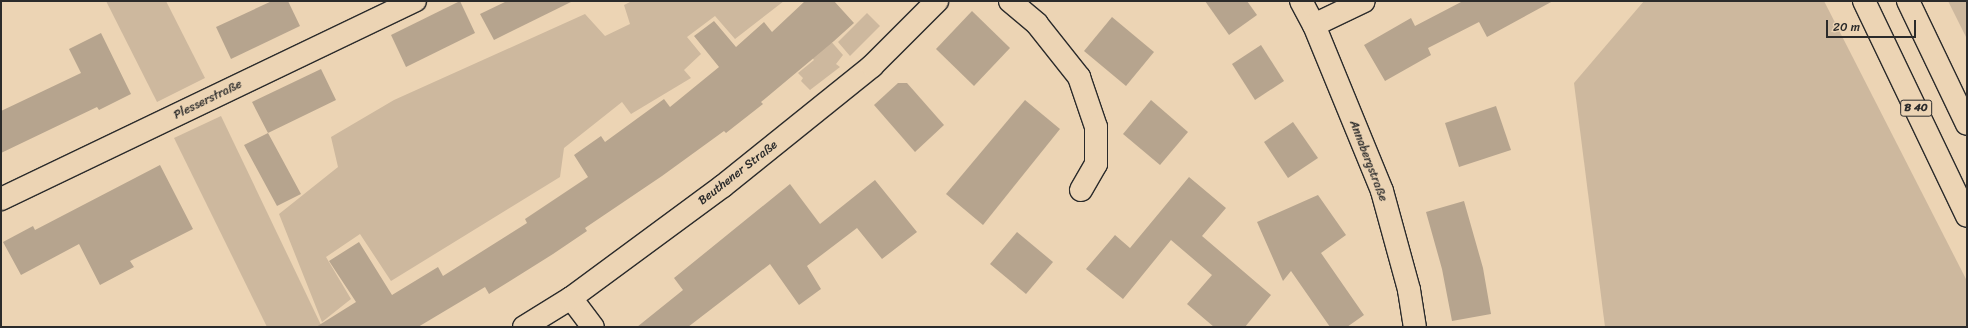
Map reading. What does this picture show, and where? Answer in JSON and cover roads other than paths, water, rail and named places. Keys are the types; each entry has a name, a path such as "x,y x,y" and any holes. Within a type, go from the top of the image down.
{"main road":[{"name":"Plesserstraße","path":"1,199 415,1"},
{"name":"Beuthener Straße","path":"524,327 571,298 723,186 872,66 937,1"},
{"path":"1010,1 1037,24 1079,77 1096,127 1096,164 1081,190"},
{"name":"Annabergstraße","path":"1301,1 1314,25 1382,191 1409,290 1416,327"},
{"path":"1314,25 1364,1"},
{"name":"B 40","path":"1864,1 1967,216"},
{"path":"1908,1 1967,124"},
{"path":"571,298 593,327"}]}
